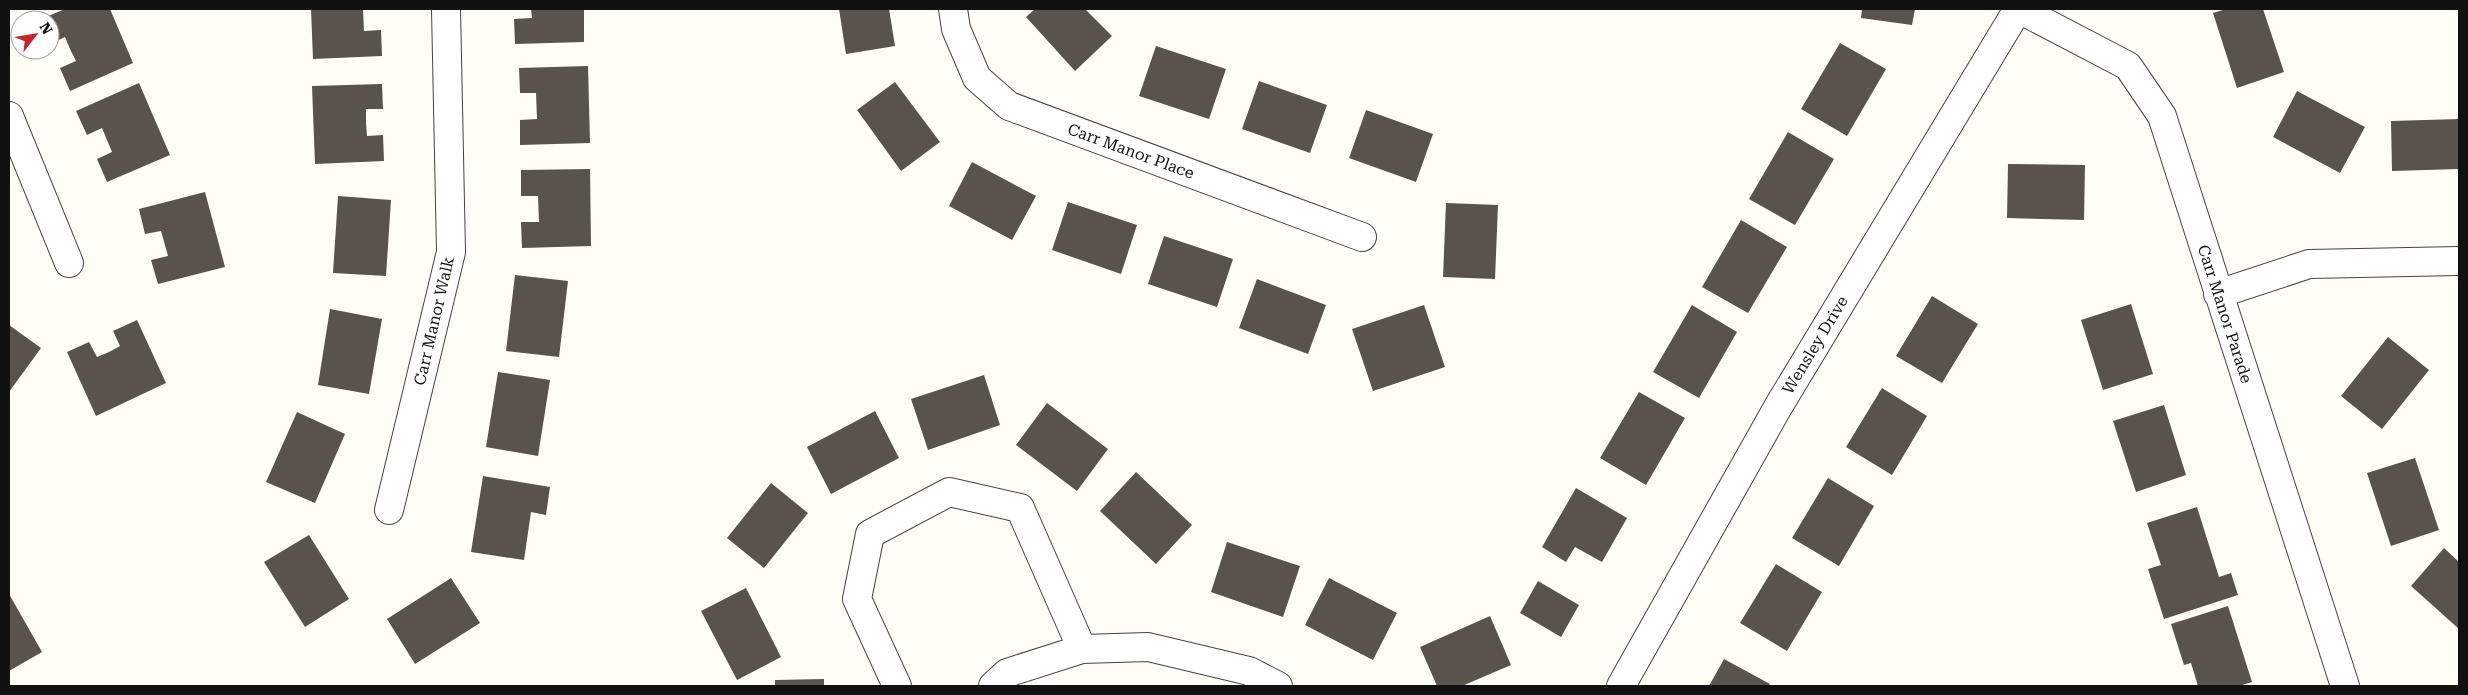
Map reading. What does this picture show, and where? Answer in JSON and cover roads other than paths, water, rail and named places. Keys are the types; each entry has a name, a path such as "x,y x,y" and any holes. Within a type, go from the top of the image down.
{"street":[{"name":"Carr Manor Walk","path":"389,510 452,252 446,9"},
{"name":"Carr Manor Place","path":"953,9 956,29 977,78 1009,106 1362,237"},
{"name":"Carr Manor Parade","path":"2019,9 2128,66 2162,116 2345,686"},
{"name":"Wensley Drive","path":"1621,686 1778,407 2019,9"},
{"path":"9,116 69,263"},
{"path":"2218,294 2309,264 2459,261"},
{"path":"897,686 857,599 870,534 948,492 1020,508 1082,649"},
{"path":"993,686 1007,673 1082,649 1148,647 1249,671 1278,686"}]}
